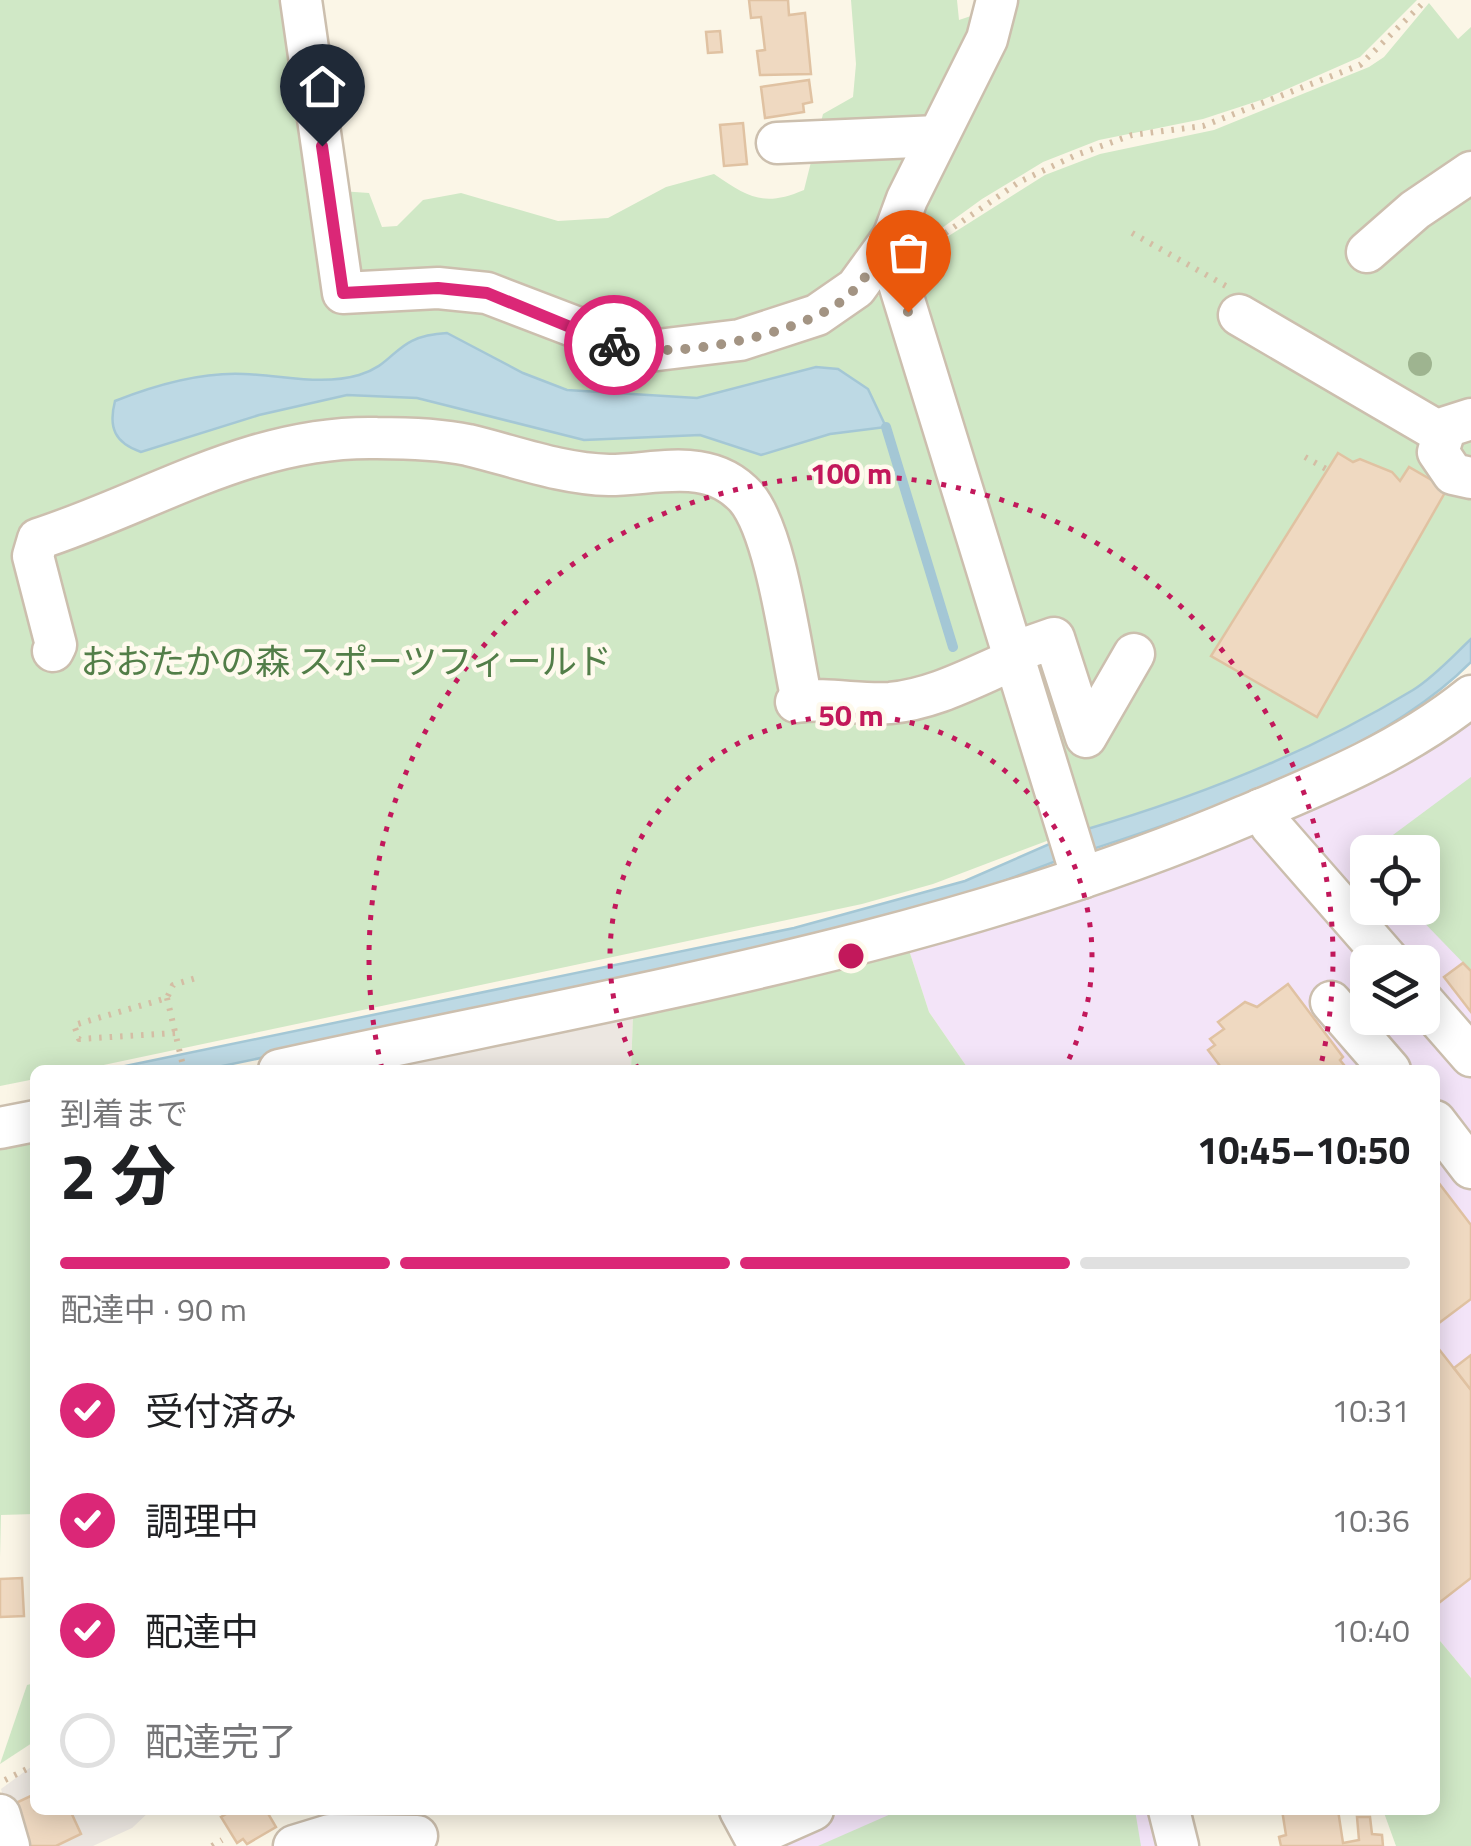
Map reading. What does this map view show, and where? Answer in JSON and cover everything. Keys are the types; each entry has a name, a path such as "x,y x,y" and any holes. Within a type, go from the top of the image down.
{"street":[{"path":"301,0 343,293 438,288 487,293 641,352 740,340 817,316 894,254 938,136 987,39 998,0"},
{"path":"777,143 938,136"},
{"path":"1367,252 1416,210 1471,172"},
{"path":"894,254 1082,878"},
{"path":"1236,302 1456,426 1438,452 1446,468 1471,478"},
{"path":"53,651 56,644 33,556 38,539 250,454 326,438 462,444 562,469 608,475 676,468 718,478 745,496 764,529 799,702 840,698 885,703 926,698 1054,638 1086,737"},
{"path":"1046,756 1072,750 1086,737 1134,654"},
{"path":"328,1065 378,1060 885,938 1082,878 1261,809 1410,740 1471,696"},
{"path":"1261,809 1376,945"},
{"path":"1331,1002 1386,1065"},
{"path":"1440,1021 1471,1056"},
{"path":"0,1128 30,1121"},
{"path":"1440,1128 1471,1168"},
{"path":"0,1815 9,1846"},
{"path":"743,1815 754,1836 802,1815"},
{"path":"1170,1815 1178,1846"},
{"path":"294,1846 330,1835 417,1831"}],"path":[{"path":"894,254 1019,182 1076,155 1132,135 1203,126 1360,65 1426,0"},
{"path":"1132,233 1236,302"},
{"path":"1306,457 1328,470"},
{"path":"183,1065 166,998 172,985 196,978"},
{"path":"166,998 74,1025 79,1039 175,1033"},
{"path":"0,1782 30,1767"},
{"path":"212,1846 222,1840"}],"shaded area":[{"path":"1471,718 1471,1678 1440,1641 1440,1065 966,1065 929,1012 908,947"},
{"path":"633,1015 631,1065 399,1065 404,1058"},
{"path":"30,1768 30,1815 146,1815 132,1828 93,1846 18,1846 1,1789"},
{"path":"837,1815 1156,1815 1165,1846 783,1846 786,1836"}],"green space":[{"name":"おおたかの森 スポーツフィールド","path":"0,0 290,0 338,306 448,297 618,357 863,292 886,297 1052,839 933,884 862,904 104,1065 30,1065 30,1080 0,1086"},
{"path":"851,0 957,0 959,20 983,12 990,0 1417,0 1360,57 1264,99 1203,119 1099,140 1043,162 982,199 920,244 827,297 664,340 361,283 340,191 369,193 382,227 397,226 423,200 461,193 558,221 608,218 666,187 714,174 747,194 767,199 804,190 823,114 853,97 856,64"},
{"path":"1429,3 1458,39 1471,27 1471,639 1421,685 1336,733 1212,787 1084,830 909,269 947,237 1045,175 1100,154 1214,130 1369,67 1384,57"},
{"path":"1471,777 1471,971 1426,925 1440,925 1440,835 1393,835"},
{"path":"908,947 929,1012 966,1065 631,1065 633,1015"},
{"path":"30,1136 30,1514 1,1515 0,1558 0,1142"},
{"path":"1440,1641 1471,1678 1471,1846 1396,1846 1385,1815 1440,1815"},
{"path":"30,1684 30,1744 0,1764"},
{"path":"889,1815 1136,1815 1141,1846 818,1846"}],"water":[{"path":"447,333 523,373 567,390 697,398 816,367 838,369 868,389 886,427 830,434 761,455 700,435 584,440 417,398 347,395 259,415 141,452 125,444 113,427 115,401 161,385 228,374 345,378 372,370 416,339"},
{"path":"1471,639 1471,662 1434,695 1390,725 1292,776 1090,850 1084,830 1211,787 1335,733 1421,685"},
{"path":"1054,842 1059,860 917,914 554,997 227,1065 130,1065 794,928 965,881"}],"building":[{"path":"749,0 788,0 789,15 805,13 811,74 760,75 757,51 765,50 761,17 751,18"},
{"path":"720,31 722,52 708,53 706,32"},
{"path":"809,80 812,102 803,104 804,112 765,118 761,87"},
{"path":"743,123 747,164 724,166 720,125"},
{"path":"1338,453 1353,462 1360,459 1392,472 1400,481 1409,467 1447,489 1317,717 1211,656"},
{"path":"1463,963 1471,971 1471,1012 1444,977"},
{"path":"1288,984 1343,1057 1340,1060 1344,1065 1219,1065 1208,1050 1215,1045 1210,1039 1224,1029 1218,1022 1245,1002 1257,1007"},
{"path":"1440,1185 1471,1225 1471,1299 1440,1322"},
{"path":"1440,1351 1471,1390 1471,1578 1440,1602"},
{"path":"1471,1355 1471,1390 1454,1368"},
{"path":"22,1578 24,1616 0,1617 0,1579"},
{"path":"30,1796 30,1815 72,1815 81,1834 56,1846 30,1846 5,1808"},
{"path":"269,1815 276,1827 247,1844 243,1839 237,1843 221,1817"},
{"path":"1283,1815 1339,1815 1343,1843 1359,1840 1357,1817 1370,1817 1372,1834 1382,1835 1383,1846 1281,1846 1279,1837 1286,1835"}],"waterway":[{"path":"886,427 953,647"}],"way so far":[{"path":"614,345 641,352 740,340 817,316 856,288 893,237 896,274 908,312"}],"route":[{"path":"322,146 343,293 438,288 487,293 614,345"}]}
